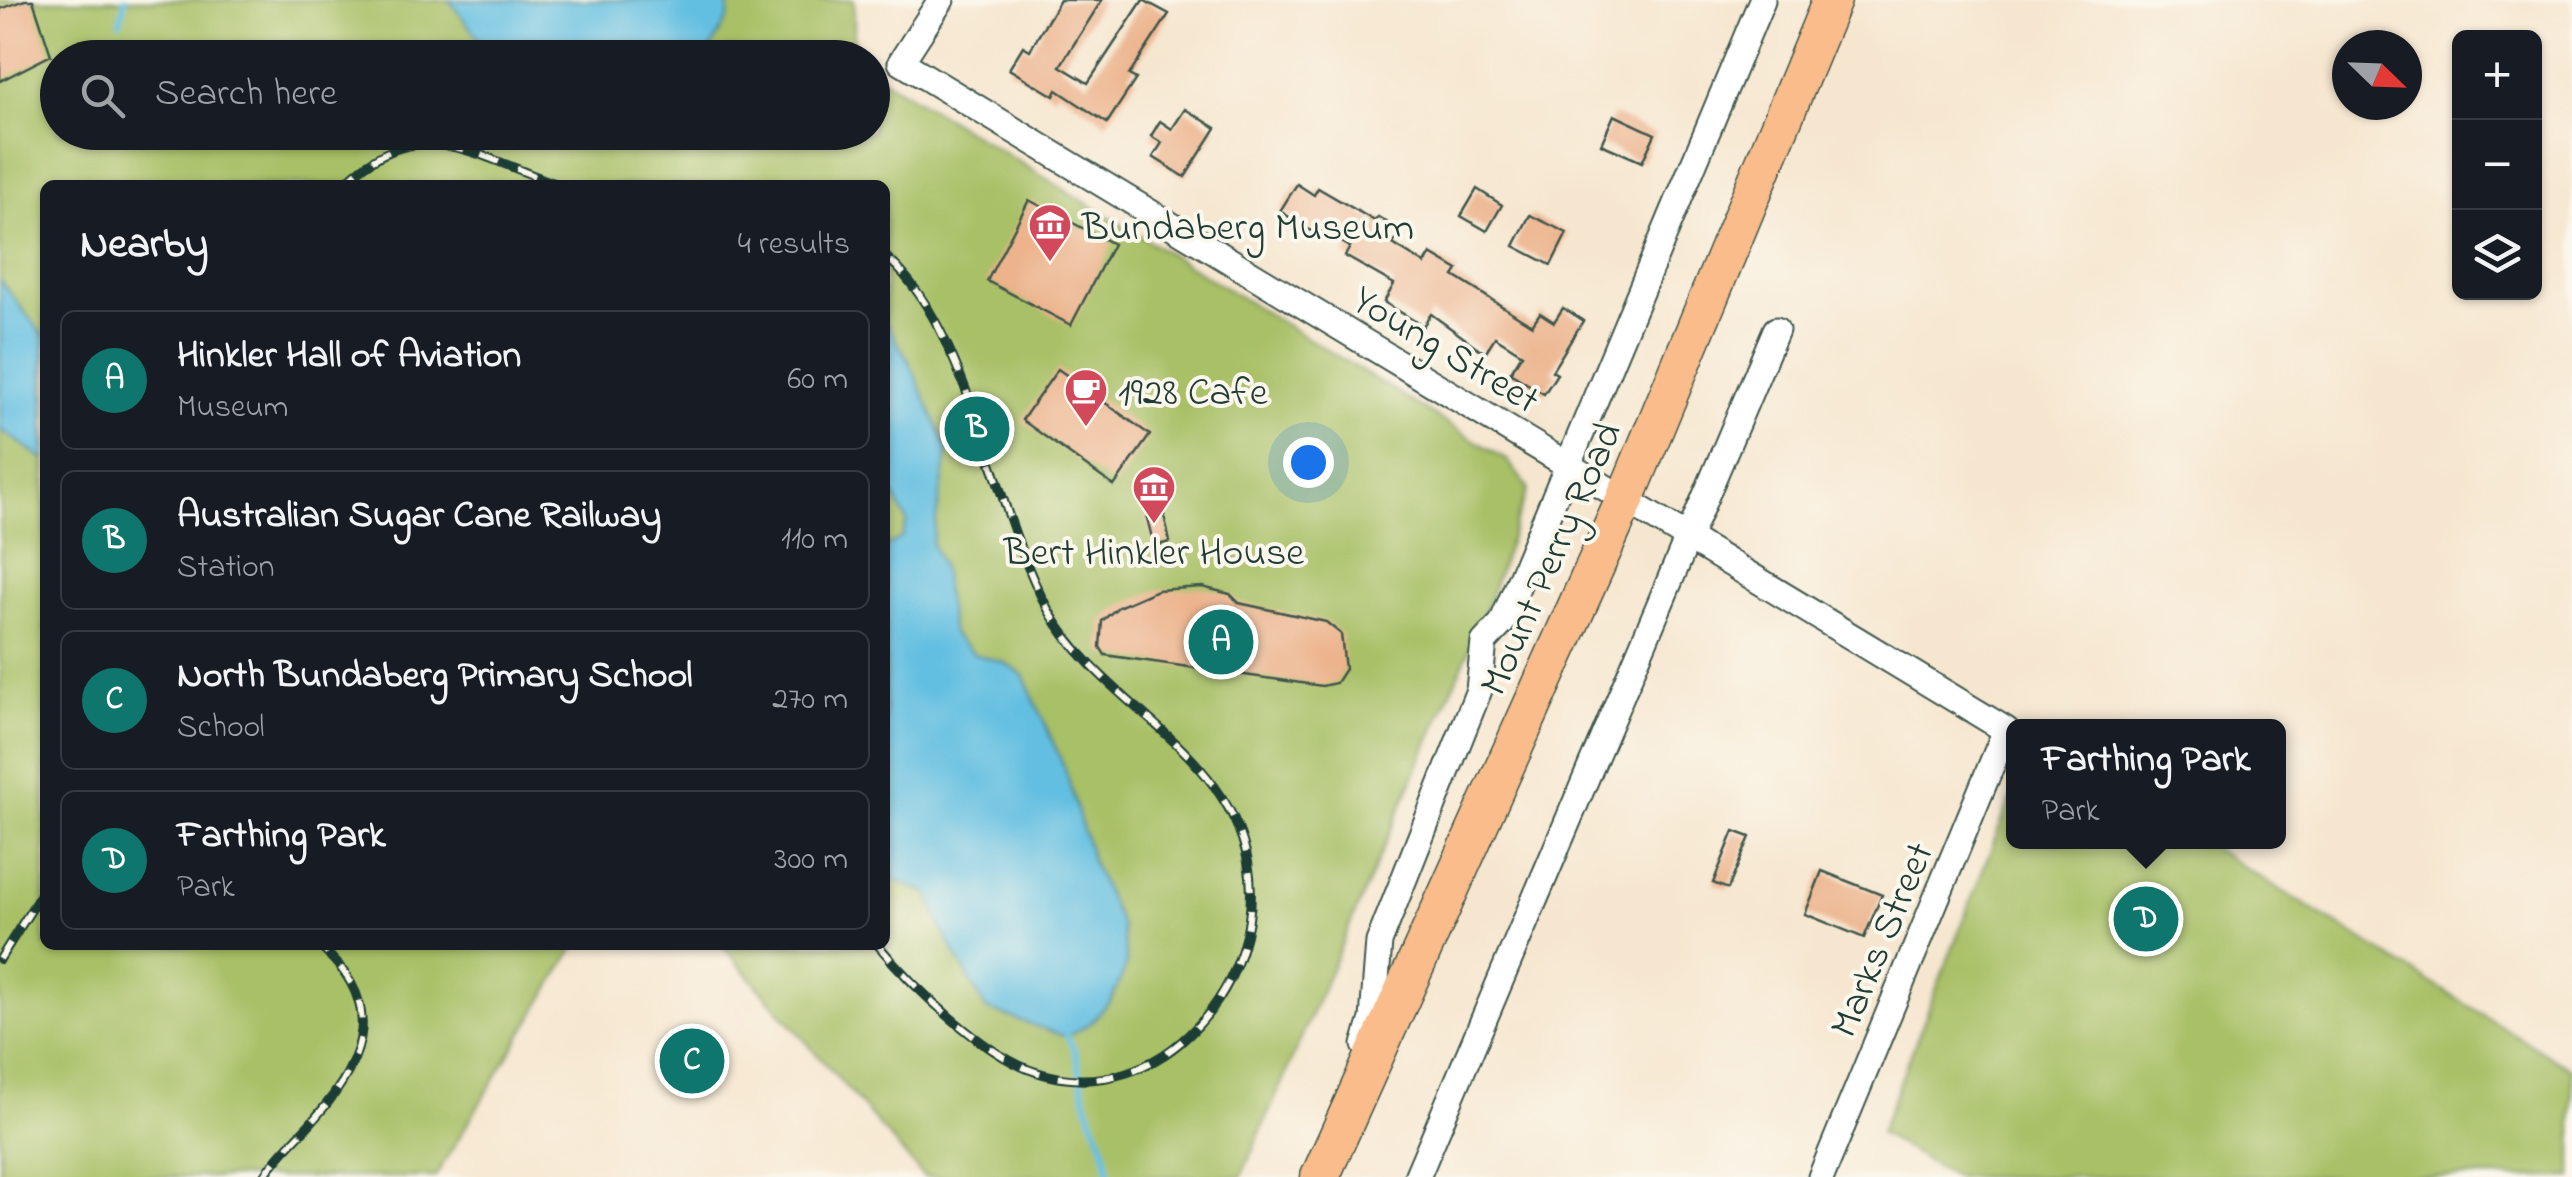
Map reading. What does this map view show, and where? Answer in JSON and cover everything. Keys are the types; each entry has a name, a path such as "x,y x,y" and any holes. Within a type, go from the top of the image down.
{"main road":[{"name":"Mount Perry Road","path":"1327,1168 1624,502 1832,0"}],"street":[{"name":"Young Street","path":"941,0 901,62 1568,465 1688,542 2006,730"},
{"name":"Mount Perry Road","path":"1327,1168 1373,1019 1379,942 1479,690 1484,642 1502,623 1762,0"},
{"path":"1417,1177 1776,330"},
{"name":"Marks Street","path":"1821,1177 2006,730"}],"green space":[{"path":"0,0 854,0 854,40 40,40 40,150 890,150 890,83 1507,460 1528,488 1483,617 1241,1177 924,1177 726,950 890,950 890,180 40,180 40,950 573,950 435,1177 0,1177"},
{"path":"2006,811 2006,849 2214,849 2572,1070 2572,1177 1954,1177 1880,1133"}],"water":[{"path":"449,0 729,0 728,18 716,40 479,40"},
{"path":"0,280 40,332 40,457 0,429"},
{"path":"890,329 909,361 948,450 932,544 941,563 952,634 974,654 1005,663 1023,675 1065,769 1093,864 1121,925 1127,964 1112,999 1090,1023 1067,1037 986,1009 942,930 928,893 890,876 890,545 902,537 907,521 890,489"}],"building":[{"path":"33,0 46,40 40,40 40,61 0,81 0,9"},
{"path":"1060,0 1102,0 1060,66 1088,83 1143,0 1169,14 1129,75 1136,79 1107,123 1057,90 1054,96 1009,69 1023,46 1030,50"},
{"path":"1185,109 1216,128 1185,177 1153,157 1162,143 1151,136 1160,121 1172,129"},
{"path":"1614,115 1655,134 1642,162 1601,144"},
{"path":"1297,184 1314,195 1318,188 1375,221 1378,217 1401,231 1393,244 1425,264 1431,254 1458,270 1454,276 1532,325 1540,313 1554,322 1563,308 1583,321 1552,371 1557,374 1544,394 1510,373 1522,354 1495,337 1485,353 1431,314 1423,326 1384,302 1394,284 1345,256 1350,247 1316,227 1313,232 1280,211"},
{"path":"1477,189 1502,205 1487,231 1461,216"},
{"name":"Bundaberg Museum","path":"1029,200 1113,244 1071,325 987,281"},
{"path":"1530,215 1567,233 1551,265 1514,246"},
{"name":"1928 Cafe","path":"1058,369 1150,435 1114,486 1022,420"},
{"name":"Bert Hinkler House","path":"1164,514 1170,542 1154,546 1147,518"},
{"path":"1202,587 1230,594 1239,603 1326,622 1341,634 1345,669 1336,683 1322,686 1105,655 1100,647 1102,621 1118,607 1157,590"},
{"path":"1734,831 1750,837 1728,889 1713,883"},
{"path":"1822,871 1882,895 1864,938 1805,914"}],"waterway":[{"path":"120,22 125,0"},
{"path":"1067,1037 1103,1144 1109,1177"}],"railway":[{"path":"349,180 393,150"},
{"path":"464,150 547,180"},
{"path":"883,950 930,999 995,1051 1036,1072 1082,1080 1125,1073 1164,1054 1198,1026 1224,991 1242,950 1250,906 1248,862 1236,822 1216,788 1161,729 1100,674 1049,611 1029,570 959,373 914,287 890,261"},
{"path":"0,959 40,896"},
{"path":"264,1177 333,1096 357,1052 362,1030 353,987 323,950"}],"place":[{"name":"Bundaberg Museum","path":"1050,263"},
{"name":"1928 Cafe","path":"1086,428"},
{"name":"Australian Sugar Cane Railway","path":"977,429"},
{"name":"Bert Hinkler House","path":"1154,525"},
{"name":"Hinkler Hall of Aviation","path":"1221,642"},
{"name":"Farthing Park","path":"2146,919"},
{"name":"North Bundaberg Primary School","path":"692,1061"}]}
